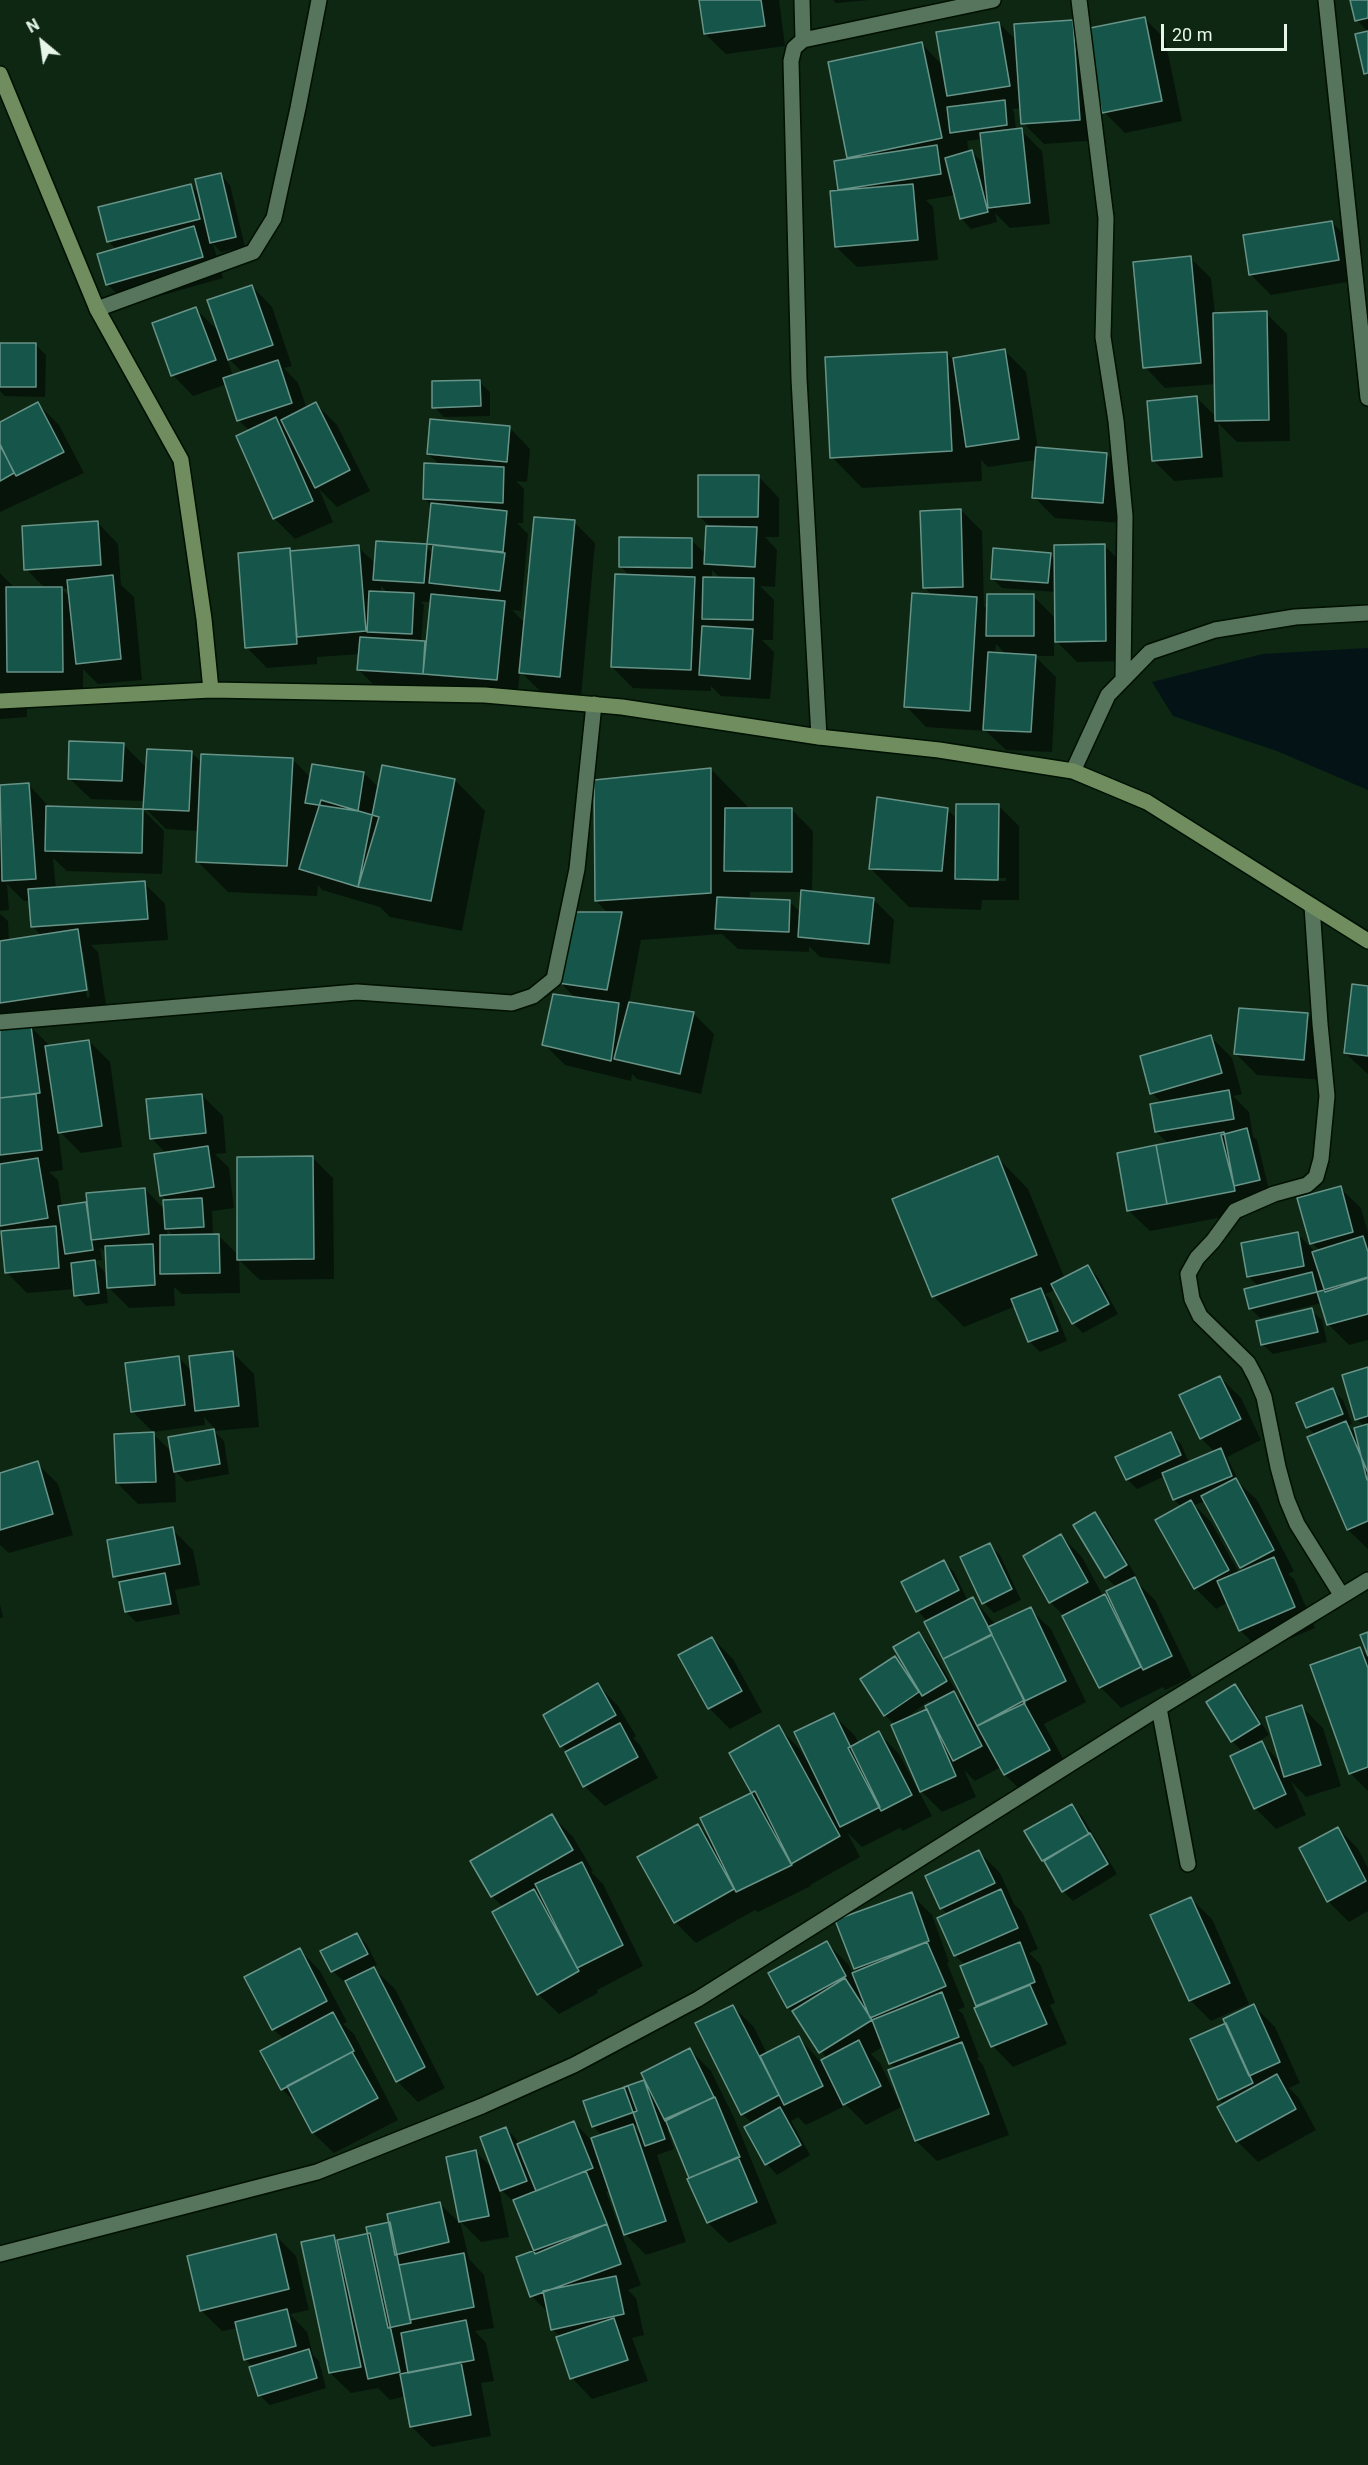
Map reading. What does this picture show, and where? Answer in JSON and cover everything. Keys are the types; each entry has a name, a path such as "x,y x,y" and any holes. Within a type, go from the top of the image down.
{"main road":[{"path":"0,74 97,309 181,460 204,619 210,690"},
{"path":"0,701 210,690 486,695 594,704 819,737 939,750 1073,771 1147,802 1368,941"}],"street":[{"path":"97,309 253,252 274,218 318,0"},
{"path":"802,0 803,40"},
{"path":"819,737 799,380 790,61 794,48 803,40 993,0"},
{"path":"1079,0 1106,218 1103,337 1116,421 1125,516 1123,680"},
{"path":"1326,0 1368,398"},
{"path":"1073,771 1108,695 1150,652 1215,630 1295,617 1368,613"},
{"path":"0,1022 357,992 512,1003 533,996 554,979 577,869 594,704"},
{"path":"1312,906 1327,1096 1321,1159 1316,1177 1307,1185 1274,1194 1235,1211 1213,1242 1197,1258 1188,1274 1192,1299 1200,1316 1248,1363 1256,1378 1264,1397 1287,1500 1297,1524 1342,1596"},
{"path":"0,2254 317,2172 482,2106 574,2065 698,1999 1159,1708 1368,1580"},
{"path":"1159,1708 1188,1864"}],"shaded area":[{"path":"1368,648 1368,790 1277,751 1173,716 1152,682 1263,654"}],"building":[{"path":"699,0 761,0 765,26 704,34"},
{"path":"1350,0 1368,0 1368,18 1355,21"},
{"path":"1145,17 1162,101 1102,113 1085,29"},
{"path":"1073,20 1080,120 1021,124 1014,24"},
{"path":"999,22 1010,86 947,96 936,32"},
{"path":"1368,31 1368,73 1364,74 1355,34"},
{"path":"922,42 942,138 847,158 828,62"},
{"path":"1005,100 1007,125 950,133 947,107"},
{"path":"1022,128 1030,203 988,208 980,133"},
{"path":"937,145 941,174 838,190 834,161"},
{"path":"972,150 988,212 960,219 945,158"},
{"path":"221,173 236,237 210,243 195,179"},
{"path":"191,184 200,219 107,242 98,207"},
{"path":"913,184 918,240 835,247 830,191"},
{"path":"1332,221 1339,260 1249,275 1243,235"},
{"path":"194,226 203,257 106,285 97,254"},
{"path":"1191,256 1201,363 1143,368 1133,262"},
{"path":"252,285 273,345 228,360 207,300"},
{"path":"196,307 216,360 171,376 152,323"},
{"path":"1267,311 1269,420 1215,421 1213,313"},
{"path":"0,343 36,343 36,387 0,387"},
{"path":"1005,349 1019,439 966,447 953,358"},
{"path":"947,352 952,451 830,458 825,357"},
{"path":"278,360 292,403 237,421 223,378"},
{"path":"480,380 481,406 432,408 432,381"},
{"path":"1197,396 1202,457 1152,461 1147,401"},
{"path":"38,402 64,452 16,476 0,445 0,422"},
{"path":"316,402 350,470 315,488 281,420"},
{"path":"276,417 313,501 273,519 236,436"},
{"path":"430,419 510,426 507,462 427,454"},
{"path":"0,444 14,473 0,481"},
{"path":"1036,447 1107,453 1103,503 1032,498"},
{"path":"424,463 504,467 503,503 423,499"},
{"path":"698,475 759,475 758,517 698,517"},
{"path":"431,503 507,511 503,552 427,544"},
{"path":"961,509 963,587 923,588 920,511"},
{"path":"534,517 575,520 560,677 519,673"},
{"path":"98,521 101,565 24,570 22,526"},
{"path":"706,526 757,527 755,567 704,564"},
{"path":"619,537 692,538 692,568 619,567"},
{"path":"376,541 427,544 424,583 373,580"},
{"path":"1105,544 1106,641 1055,642 1054,545"},
{"path":"359,545 366,631 297,637 290,551"},
{"path":"433,545 505,553 500,591 429,583"},
{"path":"290,548 297,644 245,648 238,553"},
{"path":"993,548 1051,553 1048,583 991,579"},
{"path":"615,574 695,577 691,670 611,667"},
{"path":"113,575 121,659 76,664 67,580"},
{"path":"703,577 754,578 753,620 702,619"},
{"path":"6,587 62,587 63,672 7,672"},
{"path":"369,591 414,593 412,634 367,632"},
{"path":"912,593 977,597 970,711 904,707"},
{"path":"431,594 505,601 497,680 423,674"},
{"path":"987,594 1034,594 1034,636 986,636"},
{"path":"702,626 753,629 750,679 699,675"},
{"path":"360,637 425,641 423,674 357,670"},
{"path":"988,652 1036,655 1031,732 983,730"},
{"path":"69,741 124,743 122,781 68,779"},
{"path":"147,749 192,751 189,811 143,809"},
{"path":"201,754 293,758 287,866 196,862"},
{"path":"312,764 364,772 358,811 305,803"},
{"path":"382,765 455,779 431,901 358,887"},
{"path":"711,768 711,893 595,901 594,780"},
{"path":"29,783 36,879 2,881 0,785"},
{"path":"877,797 948,808 942,871 869,869"},
{"path":"321,800 379,817 358,887 299,869"},
{"path":"956,804 999,804 998,880 955,879"},
{"path":"46,806 143,809 142,853 45,851"},
{"path":"725,808 792,808 792,872 724,871"},
{"path":"145,881 148,919 31,927 28,889"},
{"path":"801,890 874,898 869,944 798,937"},
{"path":"717,897 790,900 789,932 715,929"},
{"path":"573,912 622,912 607,990 558,983"},
{"path":"78,929 87,990 0,1003 0,941"},
{"path":"1352,984 1368,986 1368,1056 1344,1053"},
{"path":"553,994 619,1003 611,1061 542,1045"},
{"path":"629,1002 694,1012 680,1074 614,1059"},
{"path":"1239,1008 1308,1013 1304,1060 1234,1054"},
{"path":"31,1026 40,1093 0,1098 0,1029"},
{"path":"1211,1035 1222,1073 1150,1094 1140,1056"},
{"path":"89,1040 102,1126 58,1133 45,1046"},
{"path":"1229,1090 1234,1119 1155,1132 1150,1104"},
{"path":"36,1094 42,1150 0,1155 0,1098"},
{"path":"202,1094 206,1133 150,1139 146,1099"},
{"path":"1247,1128 1260,1180 1234,1186 1221,1135"},
{"path":"1224,1132 1235,1191 1167,1204 1156,1145"},
{"path":"1156,1145 1167,1204 1127,1211 1117,1153"},
{"path":"208,1146 214,1187 160,1196 154,1154"},
{"path":"313,1156 314,1259 237,1260 237,1157"},
{"path":"998,1156 1037,1255 932,1297 892,1199"},
{"path":"38,1158 48,1218 0,1226 0,1164"},
{"path":"1341,1186 1353,1232 1310,1244 1297,1198"},
{"path":"145,1188 149,1234 91,1240 86,1193"},
{"path":"202,1198 204,1227 165,1229 163,1200"},
{"path":"86,1202 93,1250 65,1254 58,1206"},
{"path":"56,1226 59,1268 5,1273 1,1231"},
{"path":"1298,1232 1304,1266 1247,1277 1241,1243"},
{"path":"219,1234 220,1273 160,1274 160,1235"},
{"path":"1363,1236 1368,1252 1368,1278 1325,1292 1312,1252"},
{"path":"153,1244 155,1285 107,1288 105,1246"},
{"path":"95,1260 99,1293 74,1296 71,1263"},
{"path":"1088,1265 1109,1304 1072,1324 1051,1284"},
{"path":"1312,1272 1317,1292 1249,1309 1244,1289"},
{"path":"1368,1277 1368,1314 1327,1325 1317,1292"},
{"path":"1041,1288 1058,1331 1028,1342 1011,1299"},
{"path":"1312,1308 1318,1332 1261,1345 1256,1321"},
{"path":"233,1351 239,1406 195,1411 189,1356"},
{"path":"179,1356 185,1405 131,1412 125,1363"},
{"path":"1368,1367 1368,1416 1355,1420 1342,1375"},
{"path":"1220,1376 1241,1419 1200,1439 1179,1395"},
{"path":"1333,1388 1343,1414 1306,1428 1296,1403"},
{"path":"1346,1421 1368,1473 1368,1521 1347,1530 1307,1437"},
{"path":"1368,1424 1368,1479 1367,1480 1354,1428"},
{"path":"214,1429 220,1464 174,1472 168,1437"},
{"path":"154,1432 156,1482 116,1483 114,1434"},
{"path":"1171,1432 1181,1455 1126,1480 1115,1457"},
{"path":"1221,1448 1232,1476 1173,1500 1162,1473"},
{"path":"38,1461 53,1514 0,1530 0,1473"},
{"path":"1236,1478 1274,1550 1240,1568 1201,1496"},
{"path":"1191,1500 1229,1570 1194,1589 1155,1520"},
{"path":"1095,1512 1127,1565 1105,1578 1073,1525"},
{"path":"173,1527 180,1564 113,1577 107,1540"},
{"path":"1061,1534 1088,1582 1049,1603 1023,1556"},
{"path":"990,1543 1012,1589 982,1604 960,1557"},
{"path":"1274,1557 1295,1607 1239,1631 1217,1581"},
{"path":"944,1560 959,1590 916,1612 901,1582"},
{"path":"165,1573 171,1604 125,1612 119,1582"},
{"path":"1135,1577 1172,1656 1143,1670 1106,1591"},
{"path":"1105,1594 1141,1667 1099,1688 1062,1616"},
{"path":"973,1597 992,1634 943,1659 924,1622"},
{"path":"1031,1607 1066,1681 1025,1701 988,1627"},
{"path":"919,1632 947,1681 922,1696 893,1647"},
{"path":"1368,1632 1368,1656 1360,1635"},
{"path":"992,1635 1025,1703 977,1726 943,1659"},
{"path":"712,1637 742,1691 708,1709 678,1655"},
{"path":"1360,1647 1368,1668 1368,1767 1349,1774 1310,1665"},
{"path":"895,1656 919,1692 884,1716 860,1679"},
{"path":"598,1683 616,1715 560,1747 543,1715"},
{"path":"1235,1684 1260,1724 1231,1742 1206,1702"},
{"path":"954,1691 982,1746 953,1761 925,1706"},
{"path":"1023,1701 1050,1750 1004,1775 977,1726"},
{"path":"1302,1705 1321,1765 1284,1777 1266,1717"},
{"path":"927,1709 956,1776 920,1792 891,1725"},
{"path":"834,1713 880,1807 840,1827 794,1732"},
{"path":"620,1723 638,1757 583,1787 565,1752"},
{"path":"779,1725 840,1836 791,1864 729,1753"},
{"path":"879,1731 912,1795 881,1811 848,1748"},
{"path":"1262,1741 1286,1794 1254,1809 1230,1756"},
{"path":"755,1791 792,1865 736,1892 700,1818"},
{"path":"1072,1804 1089,1834 1042,1861 1024,1831"},
{"path":"552,1814 573,1850 491,1897 470,1861"},
{"path":"698,1824 734,1889 674,1923 637,1857"},
{"path":"1338,1827 1366,1881 1327,1902 1299,1848"},
{"path":"1090,1833 1108,1864 1062,1892 1044,1861"},
{"path":"979,1850 995,1883 940,1909 925,1876"},
{"path":"582,1862 623,1945 577,1968 535,1884"},
{"path":"534,1889 579,1971 537,1995 492,1912"},
{"path":"1001,1889 1018,1928 954,1956 937,1918"},
{"path":"912,1892 929,1941 854,1969 835,1920"},
{"path":"1191,1897 1230,1983 1189,2001 1150,1915"},
{"path":"357,1933 368,1954 331,1972 320,1951"},
{"path":"827,1941 846,1976 787,2008 768,1973"},
{"path":"927,1942 946,1986 870,2018 852,1973"},
{"path":"1020,1942 1035,1982 976,2006 960,1966"},
{"path":"300,1948 327,2001 272,2030 244,1977"},
{"path":"374,1967 425,2067 396,2082 345,1981"},
{"path":"845,1978 872,2020 819,2053 792,2011"},
{"path":"1030,1985 1047,2024 991,2047 974,2008"},
{"path":"942,1992 959,2037 889,2064 872,2020"},
{"path":"1254,2004 1280,2062 1249,2076 1223,2019"},
{"path":"733,2005 779,2095 741,2115 695,2023"},
{"path":"333,2012 354,2051 281,2090 260,2051"},
{"path":"1226,2023 1253,2083 1218,2100 1190,2039"},
{"path":"799,2036 823,2086 784,2105 760,2056"},
{"path":"859,2040 881,2086 843,2105 821,2060"},
{"path":"962,2042 989,2114 915,2141 888,2070"},
{"path":"690,2048 714,2097 665,2121 641,2073"},
{"path":"352,2052 378,2098 312,2133 287,2086"},
{"path":"1277,2074 1296,2109 1236,2142 1217,2107"},
{"path":"644,2080 665,2139 645,2146 624,2087"},
{"path":"628,2086 637,2111 592,2127 583,2101"},
{"path":"715,2097 740,2157 689,2178 665,2119"},
{"path":"780,2107 801,2145 765,2165 744,2127"},
{"path":"574,2121 593,2168 536,2191 517,2144"},
{"path":"633,2124 666,2221 624,2235 591,2138"},
{"path":"506,2127 527,2181 500,2191 480,2137"},
{"path":"476,2150 489,2216 459,2222 446,2157"},
{"path":"738,2157 757,2202 707,2223 687,2179"},
{"path":"586,2171 607,2224 535,2254 513,2200"},
{"path":"440,2202 449,2242 395,2255 387,2214"},
{"path":"390,2222 411,2323 388,2328 366,2227"},
{"path":"607,2224 621,2264 530,2297 516,2257"},
{"path":"370,2233 400,2372 368,2379 337,2240"},
{"path":"276,2234 289,2289 200,2311 187,2256"},
{"path":"334,2235 361,2367 329,2373 301,2242"},
{"path":"464,2253 474,2307 410,2320 399,2265"},
{"path":"616,2276 624,2314 551,2330 543,2291"},
{"path":"287,2309 296,2346 244,2360 235,2322"},
{"path":"614,2318 628,2360 570,2379 556,2337"},
{"path":"466,2320 474,2360 408,2373 401,2333"},
{"path":"309,2349 317,2378 258,2396 249,2367"},
{"path":"461,2362 471,2415 410,2427 400,2374"}]}
